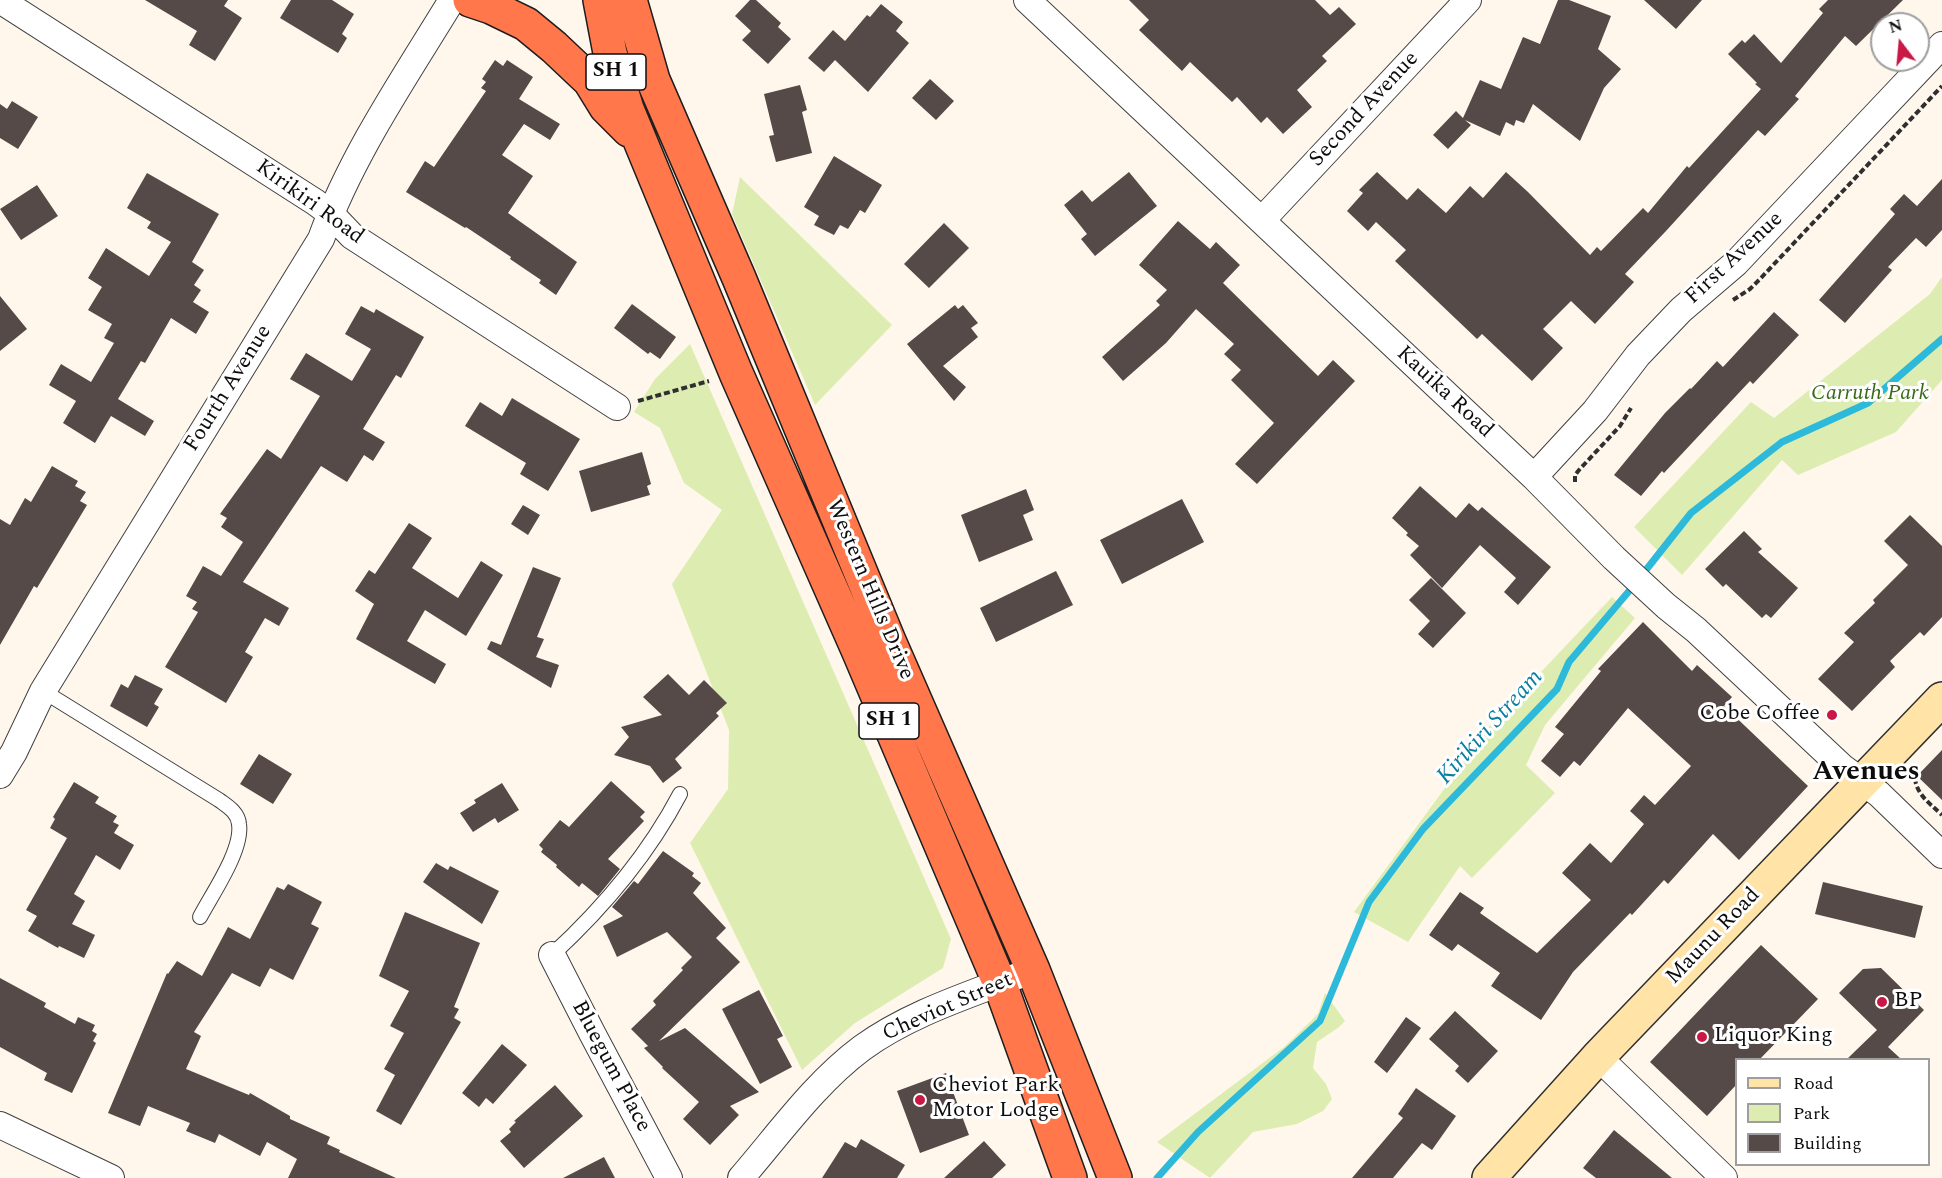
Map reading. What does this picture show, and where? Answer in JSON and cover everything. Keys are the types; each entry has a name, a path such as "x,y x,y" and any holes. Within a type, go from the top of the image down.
{"highway":[{"path":"470,0 491,7 526,24 554,46 590,81 606,107 640,142"},
{"name":"Western Hills Drive","path":"600,0 610,53 627,109 736,374 874,646 1033,970 1116,1178"},
{"name":"Western Hills Drive","path":"630,0 653,80 739,278 1070,1178"}],"main road":[{"name":"Maunu Road","path":"1489,1178 1598,1057 1942,699"}],"street":[{"name":"Kirikiri Road","path":"0,0 330,213 352,236 617,407"},
{"name":"Fourth Avenue","path":"0,775 14,752 43,691 321,238 330,213 377,122 452,0"},
{"name":"Second Avenue","path":"1262,220 1468,0"},
{"name":"Kauika Road","path":"1029,1 1533,477 1614,558 1696,630 1842,767 1879,794 1942,855"},
{"name":"First Avenue","path":"1533,477 1595,411 1638,355 1681,310 1736,263 1942,45"},
{"name":"Bluegum Place","path":"552,955 669,1178"},
{"name":"Cheviot Street","path":"741,1178 833,1072 863,1047 918,1016 1033,970"},
{"path":"1598,1057 1724,1178"},
{"path":"0,1125 111,1178"}],"lane":[{"path":"43,691 235,812 239,823 239,837 231,860 200,917"},
{"path":"552,955 586,924 622,881 659,832 680,794"}],"path":[{"path":"1730,302 1755,284 1942,86"},
{"path":"617,407 736,374"},
{"path":"1580,491 1574,481 1575,475 1620,426 1634,400"},
{"path":"1916,763 1914,783 1920,793 1942,815"}],"green space":[{"path":"740,177 892,325 815,405 732,214"},
{"name":"Carruth Park","path":"1942,277 1942,380 1896,432 1798,475 1782,460 1682,575 1634,527 1751,402 1774,418 1930,294"},
{"path":"690,344 951,939 943,968 855,1023 802,1070 690,843 728,789 729,730 672,584 722,510 684,483 660,428 634,412 655,379"},
{"path":"1612,597 1635,618 1545,725 1526,765 1555,793 1472,878 1460,866 1408,942 1354,912 1485,731"},
{"path":"1325,993 1345,1021 1317,1042 1313,1068 1326,1084 1332,1099 1323,1111 1297,1124 1253,1132 1210,1178 1157,1142 1284,1047 1318,1014"}],"building":[{"path":"145,0 228,0 224,6 242,18 215,61 189,45 197,31"},
{"path":"291,0 332,0 354,14 342,34 347,38 338,53 280,18"},
{"path":"750,0 756,0 781,23 778,27 791,39 768,64 742,40 751,31 735,16"},
{"path":"1129,0 1315,0 1330,15 1339,7 1356,24 1322,56 1327,61 1297,90 1312,107 1283,134 1267,117 1261,123 1237,97 1232,102 1190,62 1182,71 1139,30 1149,20"},
{"path":"1558,0 1569,0 1611,16 1598,49 1621,69 1604,88 1580,141 1533,104 1524,123 1516,120 1514,126 1506,122 1500,136 1465,120 1471,125 1448,149 1433,135 1456,111 1463,118 1480,80 1501,89 1523,37 1540,44"},
{"path":"1644,0 1702,0 1676,29"},
{"path":"1828,0 1903,0 1891,12 1870,12 1870,32 1856,46 1845,36 1795,96 1799,99 1765,136 1758,130 1625,274 1634,282 1595,324 1571,301 1543,329 1563,348 1532,381 1482,334 1477,339 1395,261 1406,250 1376,222 1368,231 1347,211 1363,193 1359,190 1377,172 1407,200 1418,188 1446,213 1470,186 1483,198 1506,172 1590,255 1597,247 1601,251 1643,208 1648,213 1687,166 1689,168 1761,89 1728,54 1742,40 1745,43 1754,34 1781,63 1823,13 1819,9"},
{"path":"881,4 903,22 896,31 909,43 868,92 835,60 824,72 808,58 833,30 845,41 867,15 870,17"},
{"path":"495,60 503,66 507,60 533,77 519,99 560,124 550,140 524,124 502,155 533,176 508,213 577,262 556,295 539,283 541,280 510,259 511,257 466,227 406,192 425,161 434,167 486,91 481,88 486,82 482,79"},
{"path":"930,79 954,101 936,120 912,98"},
{"path":"800,85 807,110 802,112 812,153 776,162 769,136 774,135 764,94"},
{"path":"12,101 38,117 18,149 0,138 0,104 7,109"},
{"path":"834,156 882,185 865,213 860,210 848,229 840,225 834,235 814,225 819,216 804,207"},
{"path":"1129,172 1157,206 1095,256 1081,239 1087,234 1064,205 1082,190 1092,202"},
{"path":"147,173 219,214 192,262 204,270 194,285 201,290 193,302 209,312 196,334 171,318 145,363 141,361 118,399 154,421 145,436 111,416 95,443 63,423 76,401 49,385 61,364 91,382 114,343 104,338 112,324 88,310 102,287 88,278 106,248 149,276 171,242 147,228 151,222 127,208"},
{"path":"1942,179 1942,230 1926,247 1916,238 1888,267 1892,270 1845,323 1819,300 1895,214 1890,209 1904,194 1917,206"},
{"path":"37,185 58,216 21,240 0,209"},
{"path":"1178,221 1210,249 1216,242 1240,265 1223,283 1318,376 1333,360 1355,381 1257,484 1235,464 1274,423 1231,380 1241,370 1224,354 1234,344 1196,309 1166,343 1123,381 1102,357 1160,305 1156,301 1167,290 1139,265"},
{"path":"944,223 969,248 929,288 904,264"},
{"path":"0,296 27,329 0,351"},
{"path":"632,304 676,337 660,359 650,352 648,354 614,328"},
{"path":"955,305 958,309 963,305 978,323 971,328 978,337 943,366 966,387 954,401 907,344"},
{"path":"361,306 374,313 376,309 424,337 401,378 396,375 363,429 385,442 373,461 364,455 347,482 321,466 243,582 289,608 279,626 265,618 245,652 253,657 226,703 165,667 198,612 192,609 197,602 186,596 203,566 221,576 243,542 221,527 227,518 220,514 267,449 281,459 320,396 290,379 306,353 352,381 371,349 345,334"},
{"path":"1774,312 1799,335 1753,384 1750,381 1664,473 1662,471 1641,496 1614,475 1665,413 1717,361 1723,367"},
{"path":"512,398 580,439 548,491 520,474 526,463 465,426 480,402 502,416"},
{"path":"642,452 651,484 647,486 650,495 591,512 579,471"},
{"path":"52,466 78,481 75,486 86,492 80,501 87,505 37,588 34,586 0,645 0,519 10,525 25,498 31,502"},
{"path":"1420,486 1456,518 1469,503 1478,511 1482,507 1551,567 1518,605 1504,592 1516,578 1480,545 1442,588 1410,555 1419,546 1392,518"},
{"path":"1026,489 1034,510 1023,515 1033,540 979,562 961,515"},
{"path":"1182,499 1204,542 1122,584 1100,540"},
{"path":"523,505 540,515 528,535 511,524"},
{"path":"1910,515 1942,546 1942,617 1924,636 1920,632 1890,661 1895,667 1852,711 1818,679 1854,642 1844,633 1875,603 1873,600 1908,565 1884,541"},
{"path":"409,523 432,538 412,568 458,598 481,561 503,575 466,636 425,610 407,641 446,664 435,684 356,639 374,604 355,591 369,570 375,574"},
{"path":"1744,531 1762,549 1758,552 1798,588 1771,618 1766,614 1762,618 1726,584 1723,587 1705,569"},
{"path":"533,567 561,578 537,637 544,639 536,657 559,665 551,688 487,649 491,641 501,645"},
{"path":"1056,571 1073,605 996,642 980,608"},
{"path":"1431,578 1466,613 1433,648 1418,634 1430,621 1409,600"},
{"path":"1643,622 1692,671 1697,665 1732,697 1724,706 1808,786 1739,860 1713,834 1668,884 1664,880 1632,915 1630,913 1573,972 1541,1020 1491,986 1500,973 1458,944 1452,951 1429,935 1460,892 1484,908 1480,913 1537,953 1591,900 1562,873 1590,843 1611,863 1644,824 1630,811 1644,795 1655,805 1691,766 1628,708 1580,766 1574,761 1560,777 1541,761 1564,734 1555,727 1601,671 1598,669"},
{"path":"668,674 689,695 704,680 727,703 716,713 719,716 675,759 682,768 663,783 650,766 614,755 629,737 621,727 662,715 643,697"},
{"path":"135,675 163,689 154,704 159,707 147,727 110,706 121,684 128,688"},
{"path":"1942,750 1942,800 1917,776"},
{"path":"259,754 292,774 273,804 240,784"},
{"path":"611,781 645,812 640,817 644,821 608,859 620,869 598,896 582,883 579,887 541,852 543,849 539,845 560,820 569,827"},
{"path":"74,782 99,797 95,803 117,816 113,822 119,825 114,833 134,845 120,870 96,855 74,894 85,901 72,924 95,935 84,958 59,946 58,948 28,931 37,916 26,910 67,838 50,828 55,819 53,817"},
{"path":"502,783 519,810 498,823 495,818 473,832 460,813 476,803 474,800"},
{"path":"663,851 694,873 692,876 701,883 693,893 726,928 716,938 740,962 659,1041 685,1028 759,1092 730,1106 739,1115 710,1145 683,1119 699,1102 662,1068 644,1048 648,1046 631,1029 656,1005 653,1001 683,970 681,968 692,957 667,932 617,957 603,926 623,916 612,907 634,881 638,884"},
{"path":"436,863 448,870 450,866 499,891 482,924 423,882"},
{"path":"1823,882 1923,906 1915,938 1815,914"},
{"path":"288,884 322,902 311,924 319,928 293,980 270,968 260,987 232,973 194,1032 201,1036 186,1069 249,1095 250,1093 290,1116 290,1119 330,1137 327,1144 340,1150 339,1152 396,1178 288,1178 297,1159 267,1142 260,1156 219,1134 215,1143 186,1131 190,1123 148,1106 140,1126 108,1113 167,973 177,961 202,976 228,927 250,939 277,887 284,890"},
{"path":"405,912 480,943 454,1007 459,1009 454,1018 461,1022 401,1125 376,1111 395,1075 384,1069 404,1033 390,1026 409,991 379,976"},
{"path":"1761,945 1818,999 1761,1058 1735,1058 1735,1086 1707,1116 1650,1062"},
{"name":"BP","path":"1881,968 1924,1010 1888,1047 1900,1058 1848,1058 1877,1030 1839,993 1863,969"},
{"path":"0,978 46,1003 44,1007 75,1024 78,1017 95,1025 92,1031 97,1034 93,1041 96,1043 72,1093 44,1080 47,1073 0,1047"},
{"path":"759,990 783,1036 777,1039 792,1067 760,1084 722,1009"},
{"path":"1455,1011 1498,1051 1468,1083 1455,1071 1459,1066 1429,1039"},
{"path":"1406,1017 1421,1028 1387,1073 1374,1062"},
{"path":"502,1044 527,1065 493,1104 486,1098 479,1107 462,1093"},
{"path":"946,1073 969,1135 920,1153 897,1091"},
{"path":"555,1085 583,1116 524,1168 500,1141 511,1132 509,1129 516,1122 514,1121"},
{"path":"1416,1088 1456,1116 1432,1150 1422,1143 1393,1178 1352,1178 1403,1118 1398,1114"},
{"path":"1614,1130 1672,1178 1596,1178 1583,1168"},
{"path":"861,1139 905,1165 897,1178 822,1178 845,1142 856,1148"},
{"path":"984,1141 1006,1165 992,1178 944,1178"},
{"path":"604,1157 615,1178 563,1178"}],"waterway":[{"name":"Kirikiri Stream","path":"1642,575 1691,513 1782,442 1868,403 1942,339"},
{"name":"Kirikiri Stream","path":"1157,1178 1198,1132 1320,1021 1369,902 1423,829 1557,689 1569,662 1635,584"}],"place":[{"name":"Cobe Coffee","path":"1832,715"},
{"name":"BP","path":"1882,1002"},
{"name":"Liquor King","path":"1702,1037"},
{"name":"Cheviot Park Motor Lodge","path":"920,1100"}],"district":[{"name":"Avenues","path":"1866,774"}]}
